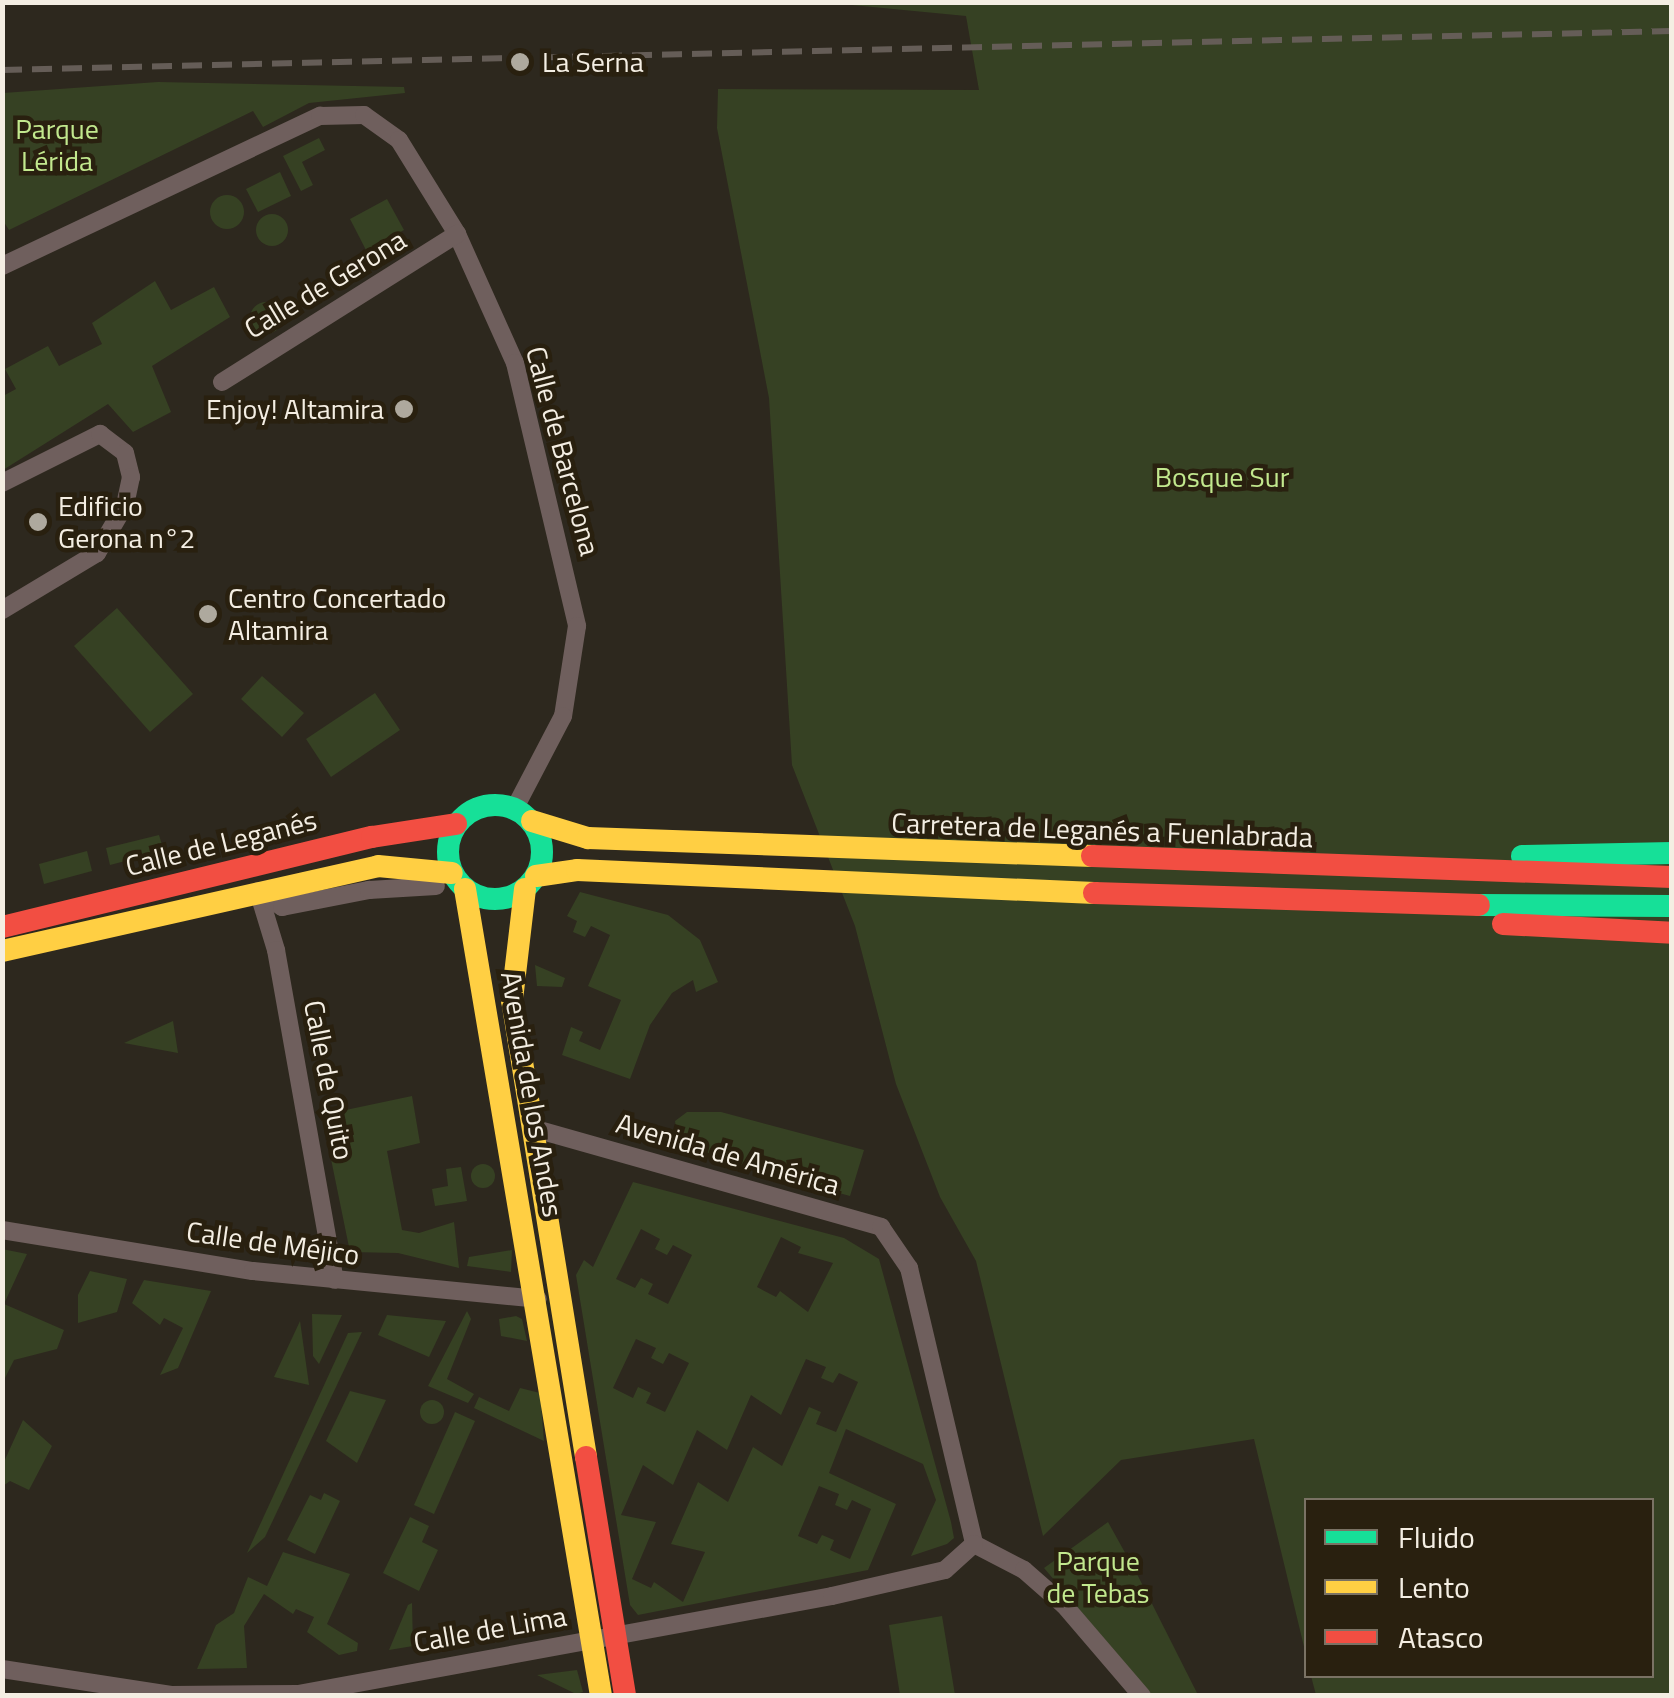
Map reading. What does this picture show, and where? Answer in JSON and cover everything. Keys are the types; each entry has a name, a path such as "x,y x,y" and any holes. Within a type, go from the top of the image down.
{"main road":[{"path":"531,882 541,838 523,815 482,805 456,824 448,846 459,882 495,899 531,882 577,870 1345,904 1672,906"},
{"name":"Carretera de Leganés a Fuenlabrada","path":"523,815 588,838 1048,859 1672,878"},
{"name":"Calle de Leganés","path":"2,927 372,837 456,824"},
{"path":"1048,859 1672,853"},
{"name":"Calle de Leganés","path":"2,951 378,866 459,882"},
{"name":"Avenida de los Andes","path":"459,882 546,1306 604,1636 624,1696"},
{"name":"Avenida de los Andes","path":"531,882 511,974 532,1128 546,1306"},
{"path":"1345,904 1546,929 1672,934"},
{"name":"Avenida de los Andes","path":"601,1696 604,1636"}],"street":[{"name":"Calle de Barcelona","path":"2,266 320,116 344,112 364,115 399,140 457,234 515,363 577,626 573,686 523,815"},
{"name":"Calle de Gerona","path":"222,382 457,234"},
{"path":"2,483 100,434 126,453 132,477 126,505 98,552 2,610"},
{"name":"Calle de Quito","path":"258,891 276,950 335,1280"},
{"name":"Avenida de América","path":"532,1128 881,1226 900,1246 917,1300 974,1544"},
{"name":"Calle de Méjico","path":"2,1230 335,1280 546,1306"},
{"path":"974,1544 1024,1570 1064,1604 1142,1696"},
{"name":"Calle de Lima","path":"2,1669 171,1695 298,1694 876,1586 945,1570 974,1544"}],"green space":[{"name":"Bosque Sur","path":"831,3 1671,3 1671,1695 1316,1695 1312,1678 1654,1678 1654,1498 1304,1498 1304,1647 1254,1439 1121,1460 1043,1536 976,1261 940,1197 896,1084 855,926 792,765 769,398 717,128 718,89 979,90 966,16"},
{"name":"Parque Lérida","path":"158,82 404,87 405,93 309,103 263,127 253,111 9,230 2,219 3,93"},
{"path":"319,138 325,150 302,162 313,185 301,191 283,156"},
{"path":"280,172 291,196 258,212 246,189"},
{"path":"227,195 239,200 244,212 239,224 227,229 215,224 210,212 215,200"},
{"path":"387,199 404,230 366,250 350,219"},
{"path":"272,214 283,219 288,230 283,241 272,246 261,241 256,230 261,219"},
{"path":"155,281 171,310 214,287 230,317 152,366 171,412 133,432 108,404 3,470 3,396 16,389 5,369 48,346 59,366 102,344 92,323"},
{"path":"266,302 277,307 282,318 277,329 266,334 255,329 250,318 255,307"},
{"path":"117,608 193,694 150,732 74,646"},
{"path":"262,676 304,713 282,737 241,699"},
{"path":"375,693 400,730 331,777 306,739"},
{"path":"159,835 164,851 110,865 106,848"},
{"path":"87,851 92,871 44,884 39,864"},
{"path":"580,892 668,915 700,940 718,982 696,992 693,980 672,993 650,1025 630,1079 562,1055 571,1027 583,1032 579,1041 600,1050 621,1000 588,986 610,935 591,926 585,937 573,932 577,921 567,916"},
{"path":"535,965 565,978 562,987 537,986"},
{"path":"173,1021 178,1053 124,1043"},
{"path":"412,1096 420,1143 387,1151 402,1230 419,1233 454,1222 459,1268 398,1253 350,1252 322,1115"},
{"path":"687,1112 721,1112 864,1150 850,1196 707,1157 703,1145 677,1134 675,1121"},
{"path":"483,1164 495,1176 483,1188 471,1176"},
{"path":"461,1167 467,1201 435,1206 432,1189 448,1186 446,1169"},
{"path":"633,1182 844,1238 879,1259 954,1538 911,1556 936,1500 923,1464 846,1429 829,1473 896,1504 868,1570 638,1615 630,1605 576,1275 584,1260 593,1267","holes":["641,1229 660,1239 655,1249 667,1255 673,1245 692,1255 668,1304 648,1294 653,1284 641,1278 635,1288 616,1279","781,1237 801,1247 798,1253 833,1263 808,1312 780,1291 776,1297 757,1287","636,1339 656,1348 651,1358 663,1364 669,1353 689,1363 665,1412 646,1403 651,1393 638,1387 633,1398 613,1388","806,1359 826,1367 821,1378 833,1383 839,1373 858,1382 836,1432 816,1424 821,1412 809,1407 782,1466 753,1447 728,1502 698,1482 671,1544 705,1552 683,1602 654,1582 651,1588 632,1579 656,1522 621,1515 643,1465 673,1485 697,1430 727,1450 751,1395 781,1415","819,1486 839,1494 835,1505 847,1510 852,1500 871,1509 850,1559 830,1550 834,1540 822,1535 817,1544 798,1536"]},
{"path":"2,1249 27,1254 4,1304 64,1330 57,1349 14,1360 3,1382"},
{"path":"512,1250 511,1272 467,1266 469,1257"},
{"path":"90,1271 127,1279 117,1312 78,1323 78,1295"},
{"path":"144,1280 211,1291 178,1368 160,1375 183,1328 164,1318 160,1325 132,1303"},
{"path":"467,1311 471,1319 447,1379 474,1394 468,1403 428,1386"},
{"path":"312,1314 342,1315 319,1364 313,1356"},
{"path":"387,1315 446,1321 429,1357 378,1335"},
{"path":"499,1319 522,1319 527,1341 501,1336"},
{"path":"300,1321 309,1385 274,1377"},
{"path":"362,1332 265,1537 247,1553 348,1333"},
{"path":"520,1388 540,1393 544,1441 474,1408 479,1397 509,1411"},
{"path":"350,1391 386,1400 357,1463 326,1441"},
{"path":"432,1400 444,1412 432,1424 420,1412"},
{"path":"455,1412 475,1421 434,1514 414,1505"},
{"path":"23,1420 52,1446 29,1490 10,1481 3,1486 3,1464"},
{"path":"324,1493 340,1501 315,1554 287,1540 310,1495 321,1500"},
{"path":"410,1517 429,1526 422,1542 438,1550 419,1591 383,1573"},
{"name":"Parque de Tebas","path":"1108,1522 1198,1695 1152,1695 1044,1568"},
{"path":"283,1552 350,1574 327,1624 358,1643 357,1651 339,1655 307,1632 314,1617 296,1609 293,1614 264,1594 244,1626 247,1668 197,1669 216,1625 234,1613 248,1577 267,1586"},
{"path":"412,1603 413,1646 389,1650 408,1605"},
{"path":"942,1616 955,1695 900,1695 889,1625"},
{"path":"577,1670 583,1692 576,1694 537,1675"}],"railway":[{"path":"2,70 1672,31"}],"traffic: fast":[{"path":"495,805 513,808 528,819 539,834 542,852 539,870 528,885 513,896 495,899 477,896 462,885 451,870 448,852 451,834 462,819 477,808 495,805"},
{"path":"1522,856 1672,853"},
{"path":"1479,905 1672,906"}],"traffic: slow":[{"path":"532,821 588,838 1092,856"},
{"path":"2,951 378,866 452,873"},
{"path":"536,876 577,870 1094,893"},
{"path":"465,889 601,1696"},
{"path":"525,889 512,1000 586,1457"}],"traffic: jam":[{"path":"2,927 372,837 456,824"},
{"path":"1092,856 1672,877"},
{"path":"1094,893 1479,905"},
{"path":"1503,924 1672,933"},
{"path":"586,1457 625,1696"}],"place":[{"name":"La Serna","path":"520,62"},
{"name":"Enjoy! Altamira","path":"404,409"},
{"name":"Edificio Gerona n°2","path":"38,522"},
{"name":"Centro Concertado Altamira","path":"208,614"}]}
